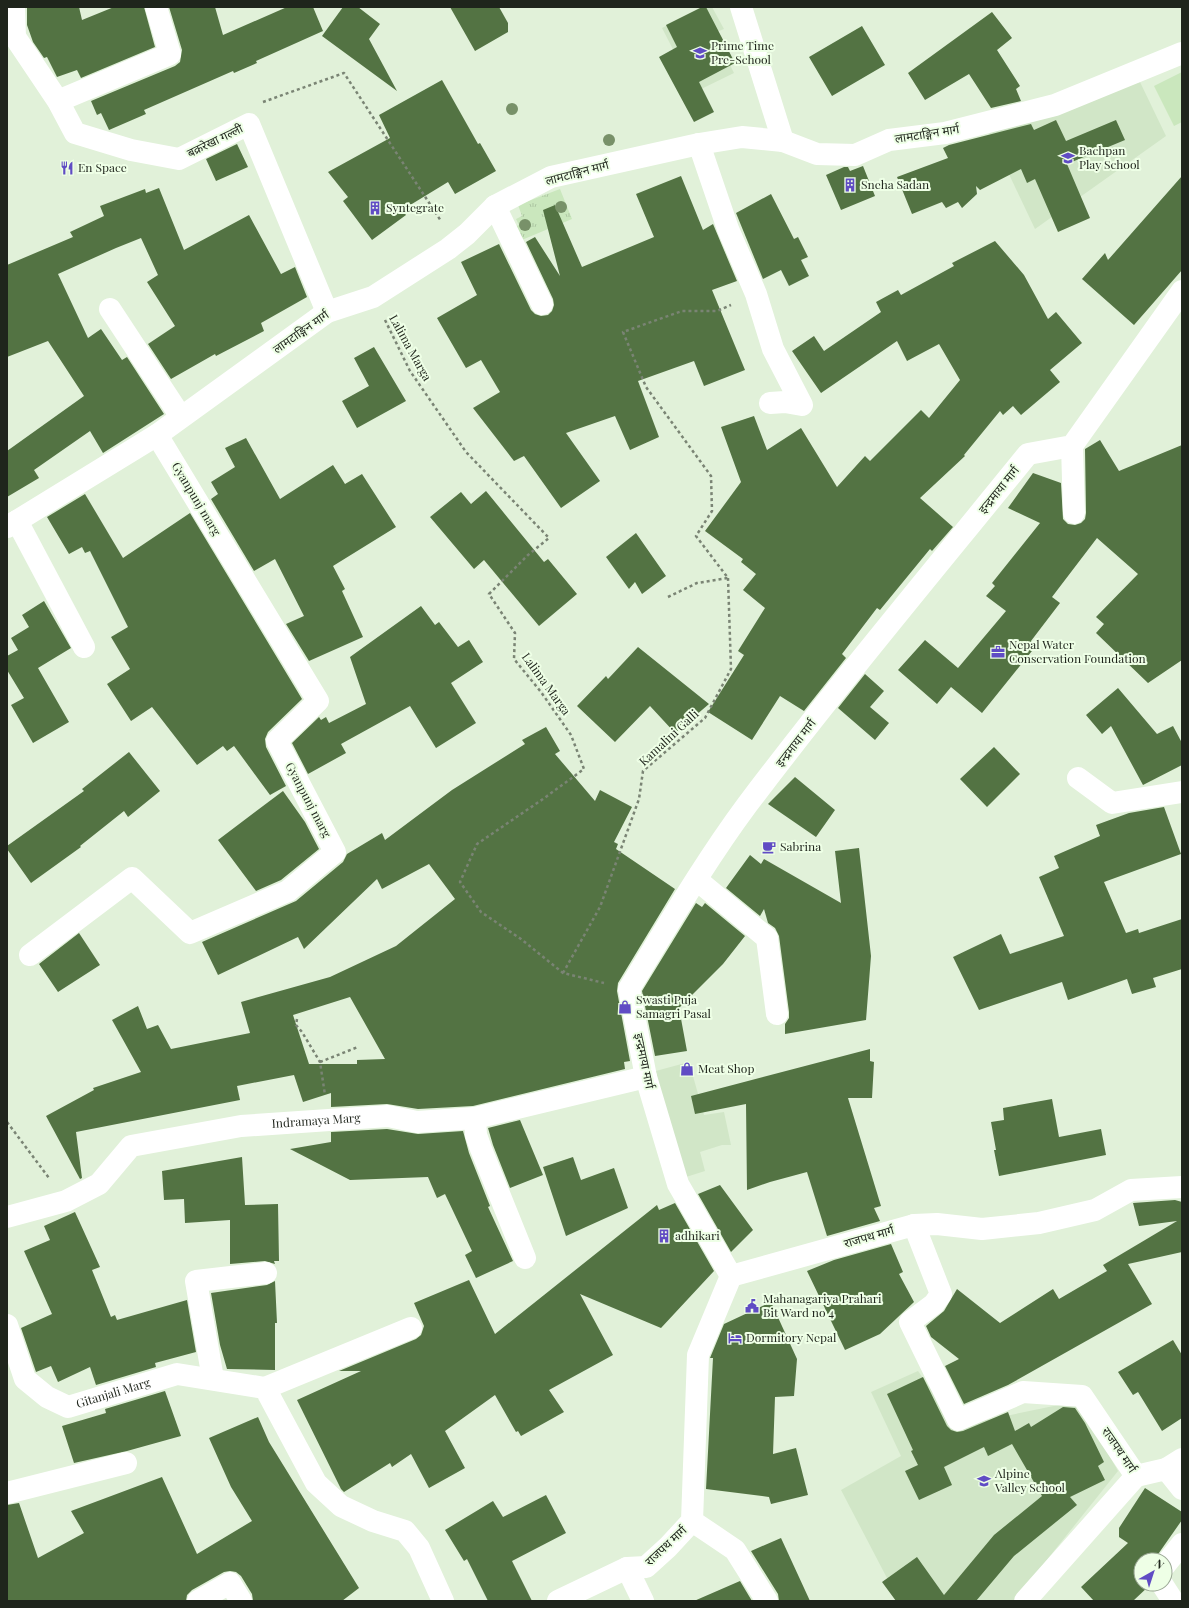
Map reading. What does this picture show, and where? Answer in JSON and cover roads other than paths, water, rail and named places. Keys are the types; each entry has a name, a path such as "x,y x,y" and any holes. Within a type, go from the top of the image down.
{"street":[{"name":"बक्ररेखा गल्ली","path":"14,7 15,37 58,101 75,133 131,150 179,159 249,124 327,312"},
{"path":"58,101 170,54 156,7"},
{"path":"741,7 783,141"},
{"name":"लामटाङ्गिन मार्ग","path":"12,524 157,435 327,312 373,297 423,266 467,234 495,206 551,177 699,144 742,137 783,141 817,154 855,155 889,140 945,133 1055,104 1182,53"},
{"path":"699,144 728,229 756,294 773,349 802,405 785,402 770,403"},
{"path":"495,206 542,304"},
{"path":"1074,513 1072,446 1182,291"},
{"path":"110,309 182,418"},
{"name":"Gyanpunj marg","path":"30,955 132,878 190,934 288,891 335,852 277,741 318,701 157,435"},
{"name":"इन्द्रमाया मार्ग","path":"731,1276 678,1184 646,1077 629,989 697,880 747,806 1028,454 1072,446"},
{"path":"12,524 84,647"},
{"path":"1078,778 1112,803 1180,799"},
{"path":"697,880 767,938 777,1014"},
{"name":"Indramaya Marg","path":"7,1217 66,1201 99,1184 131,1146 241,1126 388,1116 417,1122 475,1118 646,1077"},
{"path":"475,1118 476,1135 480,1149 525,1258"},
{"path":"914,1225 937,1224 982,1229 1039,1223 1095,1210 1131,1190 1182,1187"},
{"name":"राजपथ मार्ग","path":"558,1601 627,1568 646,1567 668,1547 692,1521 698,1355 731,1276 914,1225 941,1294 934,1304 910,1322 958,1420 1023,1392 1082,1396 1136,1476 1177,1464 1182,1489"},
{"path":"213,1379 196,1282 266,1274"},
{"name":"Gitanjali Marg","path":"7,1325 25,1379 47,1398 68,1407 177,1374 265,1388"},
{"path":"411,1328 265,1388 316,1483 341,1506 373,1521 405,1531 420,1548 443,1601"},
{"path":"7,1494 126,1463"},
{"path":"1025,1601 1080,1542 1136,1476"},
{"path":"692,1521 735,1550 766,1601"},
{"path":"1173,1555 1182,1544"},
{"path":"627,1568 643,1601"},
{"path":"198,1601 230,1583 241,1601"},
{"path":"1167,1592 1173,1601"}],"place":[{"name":"Prime Time Pre-School","path":"700,53"},
{"name":"Bachpan Play School","path":"1068,158"},
{"name":"En Space","path":"67,168"},
{"name":"Sneha Sadan","path":"850,185"},
{"name":"Syntegrate","path":"375,208"},
{"name":"Nepal Water Conservation Foundation","path":"998,652"},
{"name":"Sabrina","path":"769,847"},
{"name":"Swasti Puja Samagri Pasal","path":"625,1007"},
{"name":"Meat Shop","path":"687,1069"},
{"name":"adhikari","path":"664,1236"},
{"name":"Mahanagariya Prahari Bit Ward no 4","path":"752,1306"},
{"name":"Dormitory Nepal","path":"735,1338"},
{"name":"Alpine Valley School","path":"984,1481"}]}
